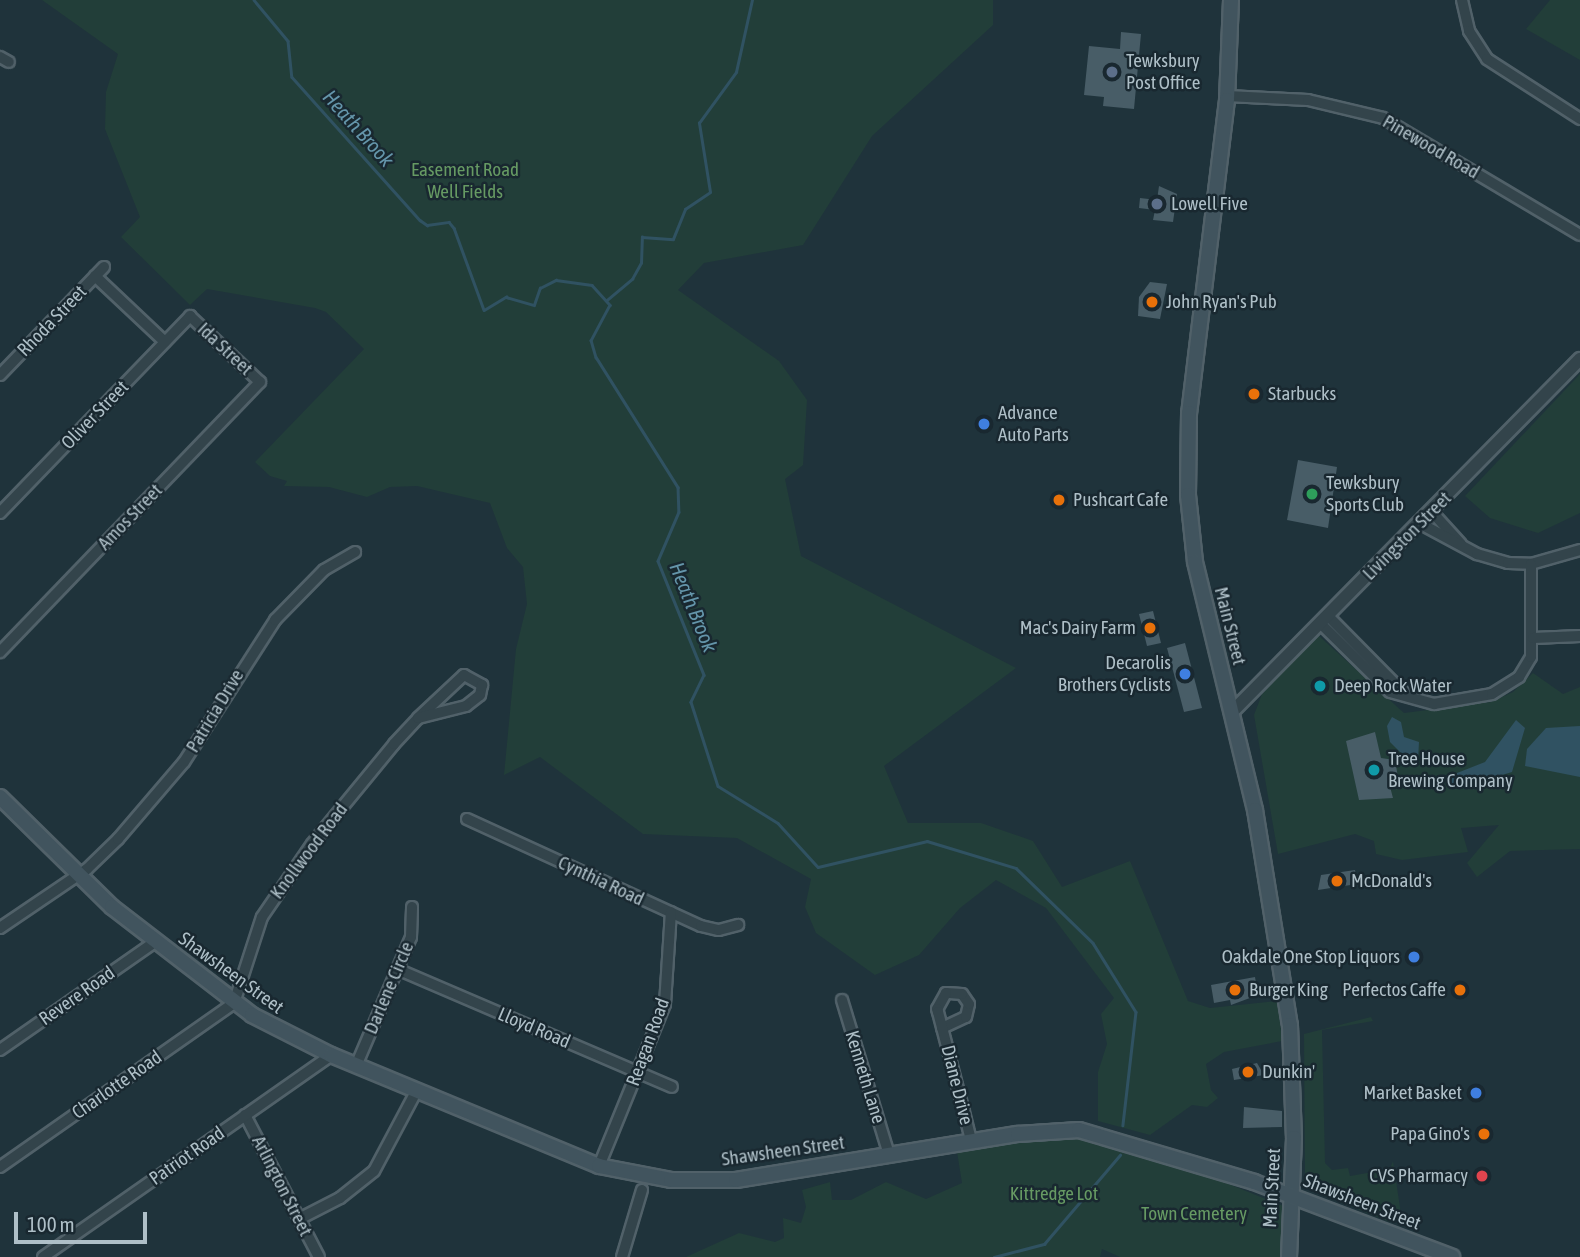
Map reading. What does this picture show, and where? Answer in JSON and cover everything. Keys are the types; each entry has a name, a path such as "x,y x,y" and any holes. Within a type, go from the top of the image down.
{"main road":[{"name":"Main Street","path":"1231,0 1227,96 1193,371 1187,472 1195,562 1255,810 1290,1025 1292,1196 1289,1257"},
{"name":"Shawsheen Street","path":"3,806 77,876 155,942 234,1003 331,1055 599,1166 671,1180 736,1180 1032,1132 1095,1133 1292,1196 1452,1257"}],"street":[{"path":"1462,0 1469,31 1487,59 1580,119"},
{"name":"Pinewood Road","path":"1227,96 1318,101 1383,118 1580,234"},
{"name":"Rhoda Street","path":"0,374 104,267"},
{"path":"95,276 165,342"},
{"name":"Oliver Street","path":"0,513 190,316"},
{"name":"Ida Street","path":"190,316 260,382"},
{"name":"Livingston Street","path":"1232,712 1421,524 1580,359"},
{"name":"Amos Street","path":"0,652 260,382"},
{"path":"1432,512 1462,546"},
{"path":"1421,524 1494,561 1531,564 1580,551"},
{"name":"Patricia Drive","path":"0,928 77,876 171,780 275,620 324,570 355,552"},
{"path":"1324,619 1408,697 1434,704 1493,694 1525,669 1533,638 1531,564"},
{"path":"1533,638 1580,636"},
{"name":"Knollwood Road","path":"234,1003 249,946 270,904 418,718 464,675 482,685 480,695 467,706 418,718"},
{"name":"Cynthia Road","path":"467,819 710,929 738,925"},
{"name":"Darlene Circle","path":"356,1066 413,930 412,907"},
{"name":"Reagan Road","path":"599,1166 665,1004 671,912"},
{"name":"Revere Road","path":"0,1050 155,942"},
{"name":"Lloyd Road","path":"397,970 671,1087"},
{"name":"Kenneth Lane","path":"842,1000 889,1154"},
{"name":"Charlotte Road","path":"0,1167 234,1003"},
{"name":"Diane Drive","path":"942,1028 971,1141"},
{"name":"Patriot Road","path":"43,1257 331,1055"},
{"path":"299,1219 353,1190 374,1171 416,1092"},
{"name":"Arlington Street","path":"245,1115 318,1257"},
{"path":"622,1257 642,1190"}],"green space":[{"name":"Easement Road Well Fields","path":"42,0 993,0 993,25 872,136 803,245 704,263 678,290 779,361 807,400 803,465 785,479 801,556 1016,668 884,766 908,823 981,823 1033,841 1062,887 1130,861 1188,1001 1210,1008 1278,1001 1282,1041 1224,1052 1206,1064 1211,1090 1218,1098 1207,1107 1192,1105 1150,1135 1098,1121 1098,1072 1107,1044 1101,1014 1114,998 1046,908 996,880 960,908 919,955 875,975 816,933 805,907 811,879 737,838 643,834 540,757 504,775 516,649 527,604 523,567 507,548 490,503 417,486 390,487 367,497 329,487 284,486 287,481 270,476 255,462 364,349 326,312 315,308 207,289 190,305 121,237 140,217 105,129 106,92 118,54"},
{"path":"1550,0 1580,0 1580,60 1526,29"},
{"path":"1580,374 1580,513 1538,533 1490,518 1465,496"},
{"path":"1318,635 1404,713 1491,702 1513,692 1533,673 1563,694 1580,687 1580,849 1510,851 1477,877 1467,863 1499,825 1461,828 1468,852 1402,860 1376,854 1374,841 1355,834 1278,854 1254,715 1262,694"},
{"path":"1371,1017 1373,1021 1322,1030 1325,1163 1332,1170 1348,1168 1350,1176 1390,1169 1393,1161 1401,1214 1390,1222 1315,1192 1305,1178 1304,1034"},
{"path":"1045,1129 1174,1162 1286,1207 1284,1257 1120,1257 1102,1249 1100,1257 686,1257 739,1233 775,1242 784,1238 783,1218 801,1223 806,1207 802,1190 830,1182 832,1200 851,1200 886,1182 926,1199 962,1183 957,1152"}],"water":[{"path":"1392,717 1401,722 1404,737 1419,742 1418,760 1409,761 1390,742 1387,726"},
{"path":"1516,720 1525,728 1512,772 1462,787 1451,783 1452,775 1485,762"},
{"path":"1580,726 1580,777 1525,766 1527,749 1546,728"}],"building":[{"name":"Tewksbury Post Office","path":"1121,32 1141,34 1134,109 1103,106 1104,97 1084,95 1089,46 1120,49"},
{"name":"Lowell Five","path":"1159,186 1177,194 1173,222 1153,220 1155,210 1139,208 1140,198 1157,200"},
{"name":"John Ryan's Pub","path":"1150,282 1167,284 1160,319 1138,316 1139,297"},
{"name":"Tewksbury Sports Club","path":"1298,460 1337,467 1328,528 1287,520"},
{"name":"Mac's Dairy Farm","path":"1153,611 1161,643 1147,646 1139,614"},
{"name":"Decarolis Brothers Cyclists","path":"1185,643 1202,708 1184,712 1167,648"},
{"name":"Tree House Brewing Company","path":"1375,732 1381,758 1395,760 1398,777 1389,783 1393,798 1359,800 1346,741"},
{"name":"McDonald's","path":"1355,870 1357,884 1318,890 1321,875"},
{"name":"Burger King","path":"1255,977 1258,995 1231,1005 1230,1000 1214,1003 1211,985"},
{"name":"Dunkin'","path":"1257,1063 1264,1075 1234,1080 1232,1069"},
{"path":"1244,1107 1282,1111 1282,1127 1243,1128"}],"waterway":[{"name":"Heath Brook","path":"254,0 288,41 292,77 420,220 427,225 449,222 454,228 484,310 506,297 534,305 540,288 556,280 592,285 610,305 591,340 596,357 678,487 679,512 658,561 704,675 691,702 718,786 778,823 818,867 927,841 1016,868 1093,943 1136,1012 1123,1125"},
{"path":"607,300 632,279 641,263 642,237 673,239 685,209 710,192 699,123 736,72 752,0"},
{"name":"Heath Brook","path":"994,1257 1044,1244 1120,1155"}],"place":[{"name":"Tewksbury Post Office","path":"1112,72"},
{"name":"Lowell Five","path":"1157,204"},
{"name":"John Ryan's Pub","path":"1152,302"},
{"name":"Starbucks","path":"1254,394"},
{"name":"Advance Auto Parts","path":"984,424"},
{"name":"Tewksbury Sports Club","path":"1312,494"},
{"name":"Pushcart Cafe","path":"1059,500"},
{"name":"Mac's Dairy Farm","path":"1150,628"},
{"name":"Decarolis Brothers Cyclists","path":"1185,674"},
{"name":"Deep Rock Water","path":"1320,686"},
{"name":"Tree House Brewing Company","path":"1374,770"},
{"name":"McDonald's","path":"1337,881"},
{"name":"Oakdale One Stop Liquors","path":"1414,957"},
{"name":"Burger King","path":"1235,990"},
{"name":"Perfectos Caffe","path":"1460,990"},
{"name":"Dunkin'","path":"1248,1072"},
{"name":"Market Basket","path":"1476,1093"},
{"name":"Papa Gino's","path":"1484,1134"},
{"name":"CVS Pharmacy","path":"1482,1176"}],"park label":[{"name":"Kittredge Lot","path":"1054,1194"},
{"name":"Town Cemetery","path":"1194,1214"}]}
